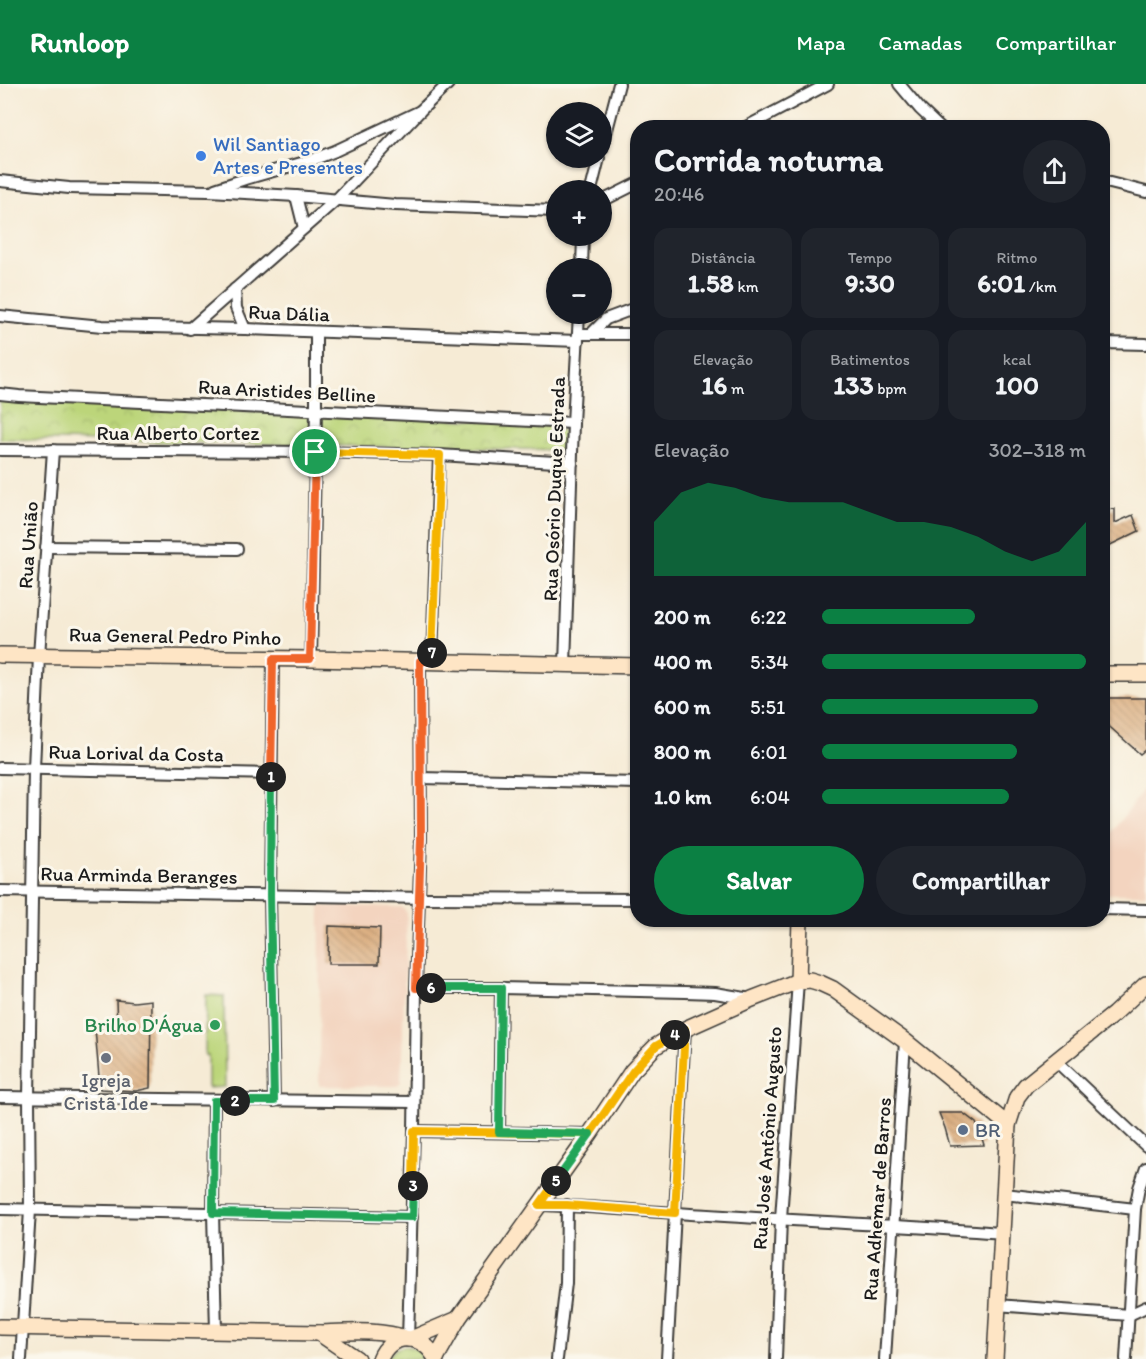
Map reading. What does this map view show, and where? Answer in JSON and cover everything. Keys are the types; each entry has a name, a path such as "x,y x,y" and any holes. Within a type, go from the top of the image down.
{"street":[{"path":"190,329 336,200 448,84"},
{"path":"612,111 619,84"},
{"path":"759,120 828,84"},
{"path":"899,84 932,120"},
{"path":"209,191 312,160 420,111"},
{"path":"0,181 79,189 209,191 395,205 546,211"},
{"path":"1110,183 1146,192"},
{"path":"612,196 630,187"},
{"path":"296,196 304,228"},
{"path":"235,289 236,308 245,329"},
{"path":"592,333 606,319 630,310"},
{"path":"610,333 630,313"},
{"name":"Rua Dália","path":"0,316 102,326 190,329 578,337 592,333 630,334"},
{"name":"Rua Osório Duque Estrada","path":"565,665 579,324"},
{"path":"310,659 316,332"},
{"path":"1110,343 1146,344"},
{"name":"Rua Aristides Belline","path":"0,394 573,423"},
{"name":"Rua Alberto Cortez","path":"0,450 315,452 440,455 572,463"},
{"name":"Rua União","path":"21,1359 30,1210 29,1098 34,768 53,450"},
{"path":"410,1339 413,1102 422,778 426,661 440,455"},
{"path":"46,547 237,549"},
{"name":"Rua General Pedro Pinho","path":"0,655 630,666"},
{"path":"273,659 270,895 274,1101"},
{"path":"1110,674 1146,674"},
{"name":"Rua Lorival da Costa","path":"0,768 272,774"},
{"path":"422,778 630,783"},
{"name":"Rua Arminda Beranges","path":"0,891 630,899"},
{"path":"1110,909 1146,910"},
{"name":"Rua José Antônio Augusto","path":"776,1359 781,1218 800,927"},
{"path":"0,1327 392,1333 426,1345 436,1359 458,1319 633,1071 649,1053 656,1046 685,1029 798,981 810,980 833,989 905,1041 1008,1125"},
{"path":"995,1359 1008,1125 1017,1097 1026,1085 1114,1014 1146,984"},
{"path":"416,988 705,993 752,999"},
{"path":"499,1132 501,988"},
{"path":"667,1359 685,1029"},
{"name":"Rua Adhemar de Barros","path":"885,1359 905,1041"},
{"path":"1056,1061 1146,1146"},
{"path":"0,1097 413,1102"},
{"path":"214,1101 213,1213 216,1331"},
{"path":"414,1131 590,1134"},
{"path":"1126,1359 1135,1209 1146,1168"},
{"path":"1004,1194 1135,1209"},
{"path":"539,1205 1002,1233"},
{"path":"557,1356 567,1283 567,1205"},
{"path":"0,1209 412,1217"},
{"path":"997,1305 1129,1315 1146,1307"},
{"path":"380,1359 382,1352 398,1340 410,1339 458,1319"},
{"path":"319,1333 357,1359"}],"shaded area":[{"path":"1146,786 1146,894 1110,894 1110,835"},
{"path":"320,906 402,907 407,913 401,1082 397,1086 319,1086"}],"green space":[{"path":"0,400 553,424 564,432 562,450 0,439"},
{"name":"Brilho D'Água","path":"206,995 224,996 225,1087 208,1088 208,1056 205,1055"},
{"path":"404,1346 418,1350 428,1359 385,1359 396,1349"}],"building":[{"path":"1110,509 1115,509 1115,523 1133,515 1139,531 1110,545"},
{"path":"1110,698 1146,698 1146,749 1140,754 1110,727"},
{"path":"329,926 380,928 379,964 328,964"},
{"path":"116,1000 134,1002 151,1000 150,1088 136,1091 100,1089 95,1028 117,1027"},
{"name":"BR","path":"939,1113 963,1113 976,1123 984,1145 950,1146"}],"place":[{"name":"Wil Santiago Artes e Presentes","path":"201,156"},
{"name":"Brilho D'Água","path":"215,1025"},
{"name":"Igreja Cristã Ide","path":"106,1058"},
{"name":"BR","path":"963,1130"}],"route":[{"path":"315,452 310,659 273,659 270,895 274,1101 214,1101 213,1213 412,1217 414,1131 590,1134 633,1071 649,1053 656,1046 685,1029 675,1213 539,1205 590,1134 499,1132 501,988 416,988 422,778 420,661 432,661 440,455 315,452"}]}
